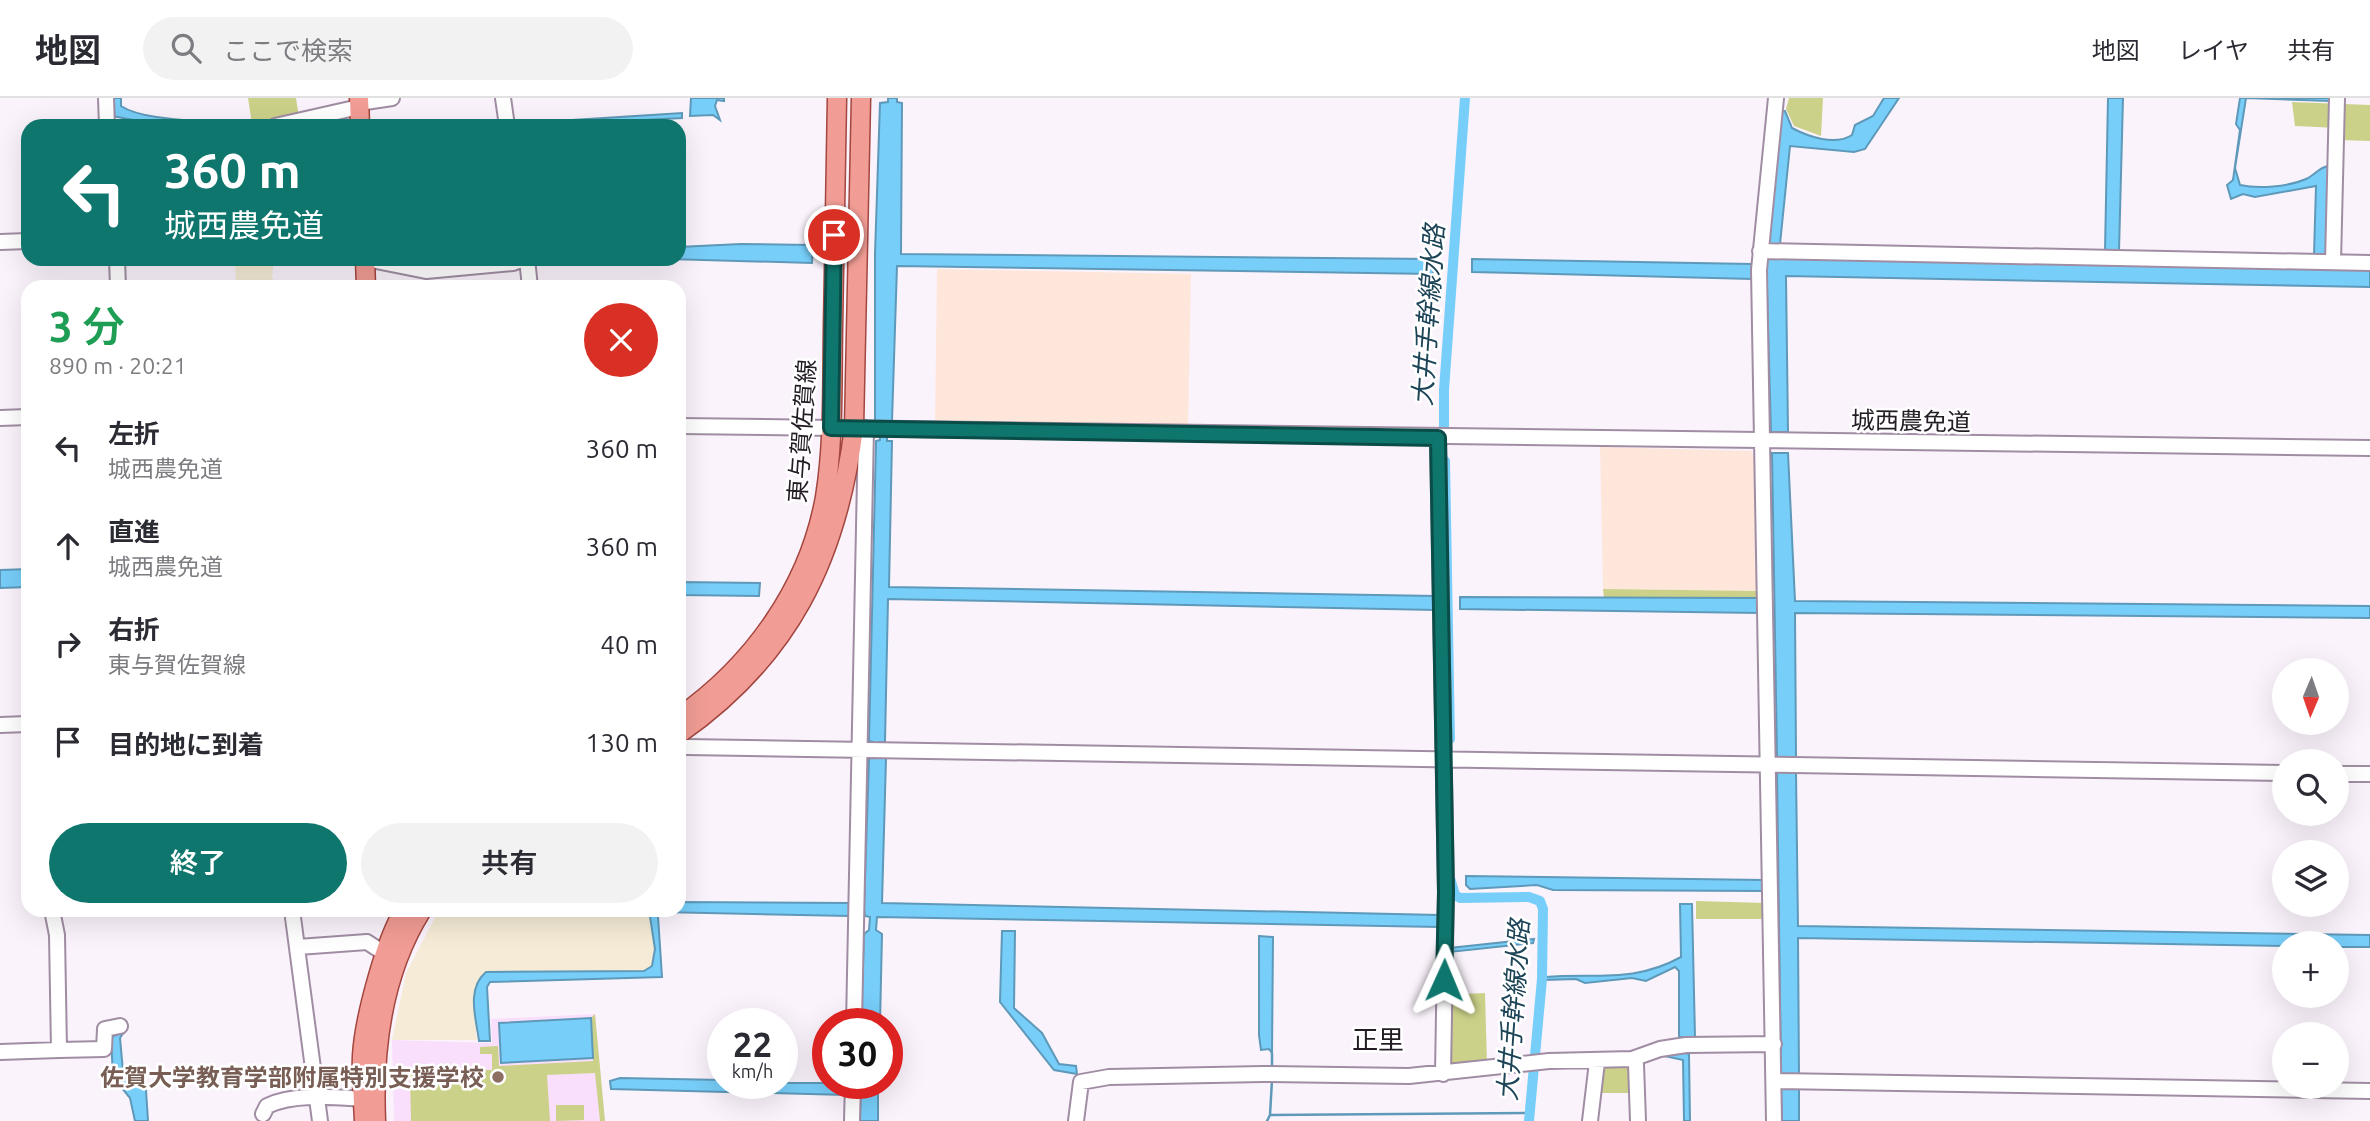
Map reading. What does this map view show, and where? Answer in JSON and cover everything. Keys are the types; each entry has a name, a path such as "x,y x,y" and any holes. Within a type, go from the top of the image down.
{"main road":[{"name":"東与賀佐賀線","path":"686,711 731,675 764,635 795,585 812,547 825,497 831,428 837,98"},
{"name":"東与賀佐賀線","path":"686,737 741,685 791,623 827,551 849,466 872,429 861,98"},
{"path":"364,1121 365,1035 402,917"},
{"path":"376,1121 377,1036 391,957 417,917"}],"street":[{"path":"106,98 107,119"},
{"path":"302,119 359,103 392,98"},
{"path":"503,98 506,119"},
{"path":"2333,262 2337,98"},
{"path":"1774,1121 1760,251 1775,102"},
{"path":"0,242 21,241"},
{"path":"1760,251 2370,263"},
{"path":"400,266 418,270 481,266"},
{"path":"0,418 21,417"},
{"name":"城西農免道","path":"686,426 2370,448"},
{"path":"855,1008 871,749 872,429"},
{"path":"1443,1074 1452,890 1444,438"},
{"path":"0,725 21,724"},
{"path":"686,740 871,749 2272,773"},
{"path":"2349,774 2370,775"},
{"path":"53,917 57,935 60,1050"},
{"path":"293,917 320,1121"},
{"path":"298,947 367,942 391,957"},
{"path":"0,1052 104,1049 105,1029 120,1026"},
{"path":"1076,1121 1081,1082 1109,1077 1272,1074 1366,1077 1443,1074 1533,1063 1632,1059 1660,1049 1686,1045 1774,1044"},
{"path":"1632,1059 1636,1064 1638,1121"},
{"path":"1590,1121 1597,1062"},
{"path":"1775,1081 2370,1091"},
{"path":"263,1114 267,1106 274,1102 317,1098 363,1099"},
{"path":"852,1099 852,1121"}],"shaded area":[{"path":"235,266 273,266 274,280 236,280"},
{"path":"937,269 1191,274 1188,429 935,424"},
{"path":"1600,447 1752,451 1759,488 1760,591 1603,589"},
{"path":"435,917 650,917 655,949 652,966 644,971 486,972 473,998 477,1040 392,1040 406,973"},
{"name":"佐賀大学教育学部附属特別支援学校","path":"595,1014 605,1121 394,1121 392,1040 492,1043 491,1019"}],"green space":[{"path":"248,98 296,98 299,117 251,119"},
{"path":"1789,98 1823,98 1821,136 1794,126 1786,109"},
{"path":"2292,102 2370,105 2370,141 2339,140 2338,128 2295,126"},
{"path":"1603,589 1760,591 1759,598 1604,598"},
{"path":"1696,901 1766,903 1766,919 1696,919"},
{"path":"1485,993 1487,1064 1445,1070 1446,995"},
{"path":"595,1014 605,1121 600,1121 595,1073 547,1075 550,1121 411,1121 410,1075 417,1069 492,1070 492,1054 480,1054 480,1047 498,1046 499,1066 593,1061 591,1018"},
{"path":"1629,1064 1633,1069 1634,1093 1599,1093 1603,1067"},
{"path":"556,1105 584,1105 584,1120 556,1121"}],"water":[{"path":"113,98 121,98 121,106 133,112 178,119 128,119 112,116"},
{"path":"691,98 724,98 724,101 717,100 715,106 720,120 713,115 690,116"},
{"path":"888,98 897,98 897,102 902,103 901,254 1434,259 1433,274 897,266 892,421 887,422 887,441 892,441 889,587 1436,596 1436,610 888,599 885,742 880,742 880,758 886,758 882,903 1439,915 1439,927 877,917 876,930 882,934 880,1008 862,1008 864,934 869,930 870,917 865,916 864,909 869,759 873,757 873,742 869,741 876,441 880,440 880,422 875,421 875,254 880,103 888,102"},
{"path":"1884,98 1899,98 1865,149 1854,152 1790,146 1780,244 1766,244 1780,131 1779,113 1785,111 1792,128 1814,137 1838,140 1852,135 1855,125 1873,116"},
{"path":"2108,98 2123,98 2119,251 2105,251"},
{"path":"2240,98 2246,98 2235,168 2240,185 2264,187 2291,184 2330,166 2328,255 2314,255 2316,186 2255,197 2243,194 2231,199 2227,185 2233,180 2240,130 2236,124"},
{"path":"2246,98 2329,98 2329,101"},
{"path":"682,113 682,118 588,119"},
{"path":"813,245 812,263 686,260 686,247"},
{"path":"1766,257 2370,269 2370,287 1786,276 1788,432 1771,432"},
{"path":"1472,259 1752,264 1752,279 1472,272"},
{"path":"1772,453 1788,453 1795,601 2370,606 2370,618 1795,613 1796,757 1777,757"},
{"path":"21,569 21,587 0,588 0,570"},
{"path":"686,582 760,583 759,596 686,595"},
{"path":"1460,597 1759,598 1759,613 1460,609"},
{"path":"1777,772 1796,772 1798,926 2272,933 2272,946 1798,938 1799,1075 1781,1074"},
{"path":"1466,876 1764,880 1765,891 1553,890 1537,885 1470,889 1466,885"},
{"path":"686,902 850,903 849,916 686,913"},
{"path":"1680,904 1692,904 1695,1037 1679,1037 1679,971 1675,967 1646,981 1632,978 1585,983 1576,979 1545,980 1545,977 1631,974 1647,971 1681,957"},
{"path":"650,917 658,917 662,977 490,982 487,987 490,1041 479,1041 474,995 486,972 644,971 652,966 655,949"},
{"path":"1002,931 1015,931 1014,1008 1042,1033 1059,1064 1076,1066 1077,1074 1054,1070 1000,1002"},
{"path":"2349,935 2370,935 2370,947 2349,947"},
{"path":"1259,936 1273,937 1272,1053 1269,1049 1261,1050 1259,1035"},
{"path":"1534,939 1533,943 1450,952 1450,948"},
{"path":"591,1018 593,1058 501,1063 499,1023"},
{"path":"124,1032 120,1038 123,1071 146,1090 148,1121 135,1121 130,1098 113,1077 111,1037"},
{"path":"1681,1052 1689,1054 1690,1121 1684,1121 1683,1060 1660,1055"},
{"path":"620,1078 707,1080 707,1091 611,1089 610,1081"},
{"path":"798,1083 812,1083 812,1094 798,1094"},
{"path":"1781,1088 1799,1088 1799,1121 1782,1121"},
{"path":"861,1099 878,1099 878,1121 860,1121"}],"waterway":[{"name":"大井手幹線水路","path":"1444,442 1444,390 1465,98"},
{"name":"大井手幹線水路","path":"1445,461 1450,739"},
{"name":"大井手幹線水路","path":"1450,878 1455,895 1460,898 1529,897 1540,901 1543,909 1542,979 1529,1121"},
{"path":"1272,1053 1272,1070"},
{"path":"1270,1115 1272,1080"},
{"path":"1267,1121 1270,1115 1530,1113"}],"place":[{"name":"佐賀大学教育学部附属特別支援学校","path":"498,1077"}],"district":[{"name":"正里","path":"1378,1039"}],"route":[{"path":"834,235 831,428 1438,438 1446,892 1444,980"}]}
